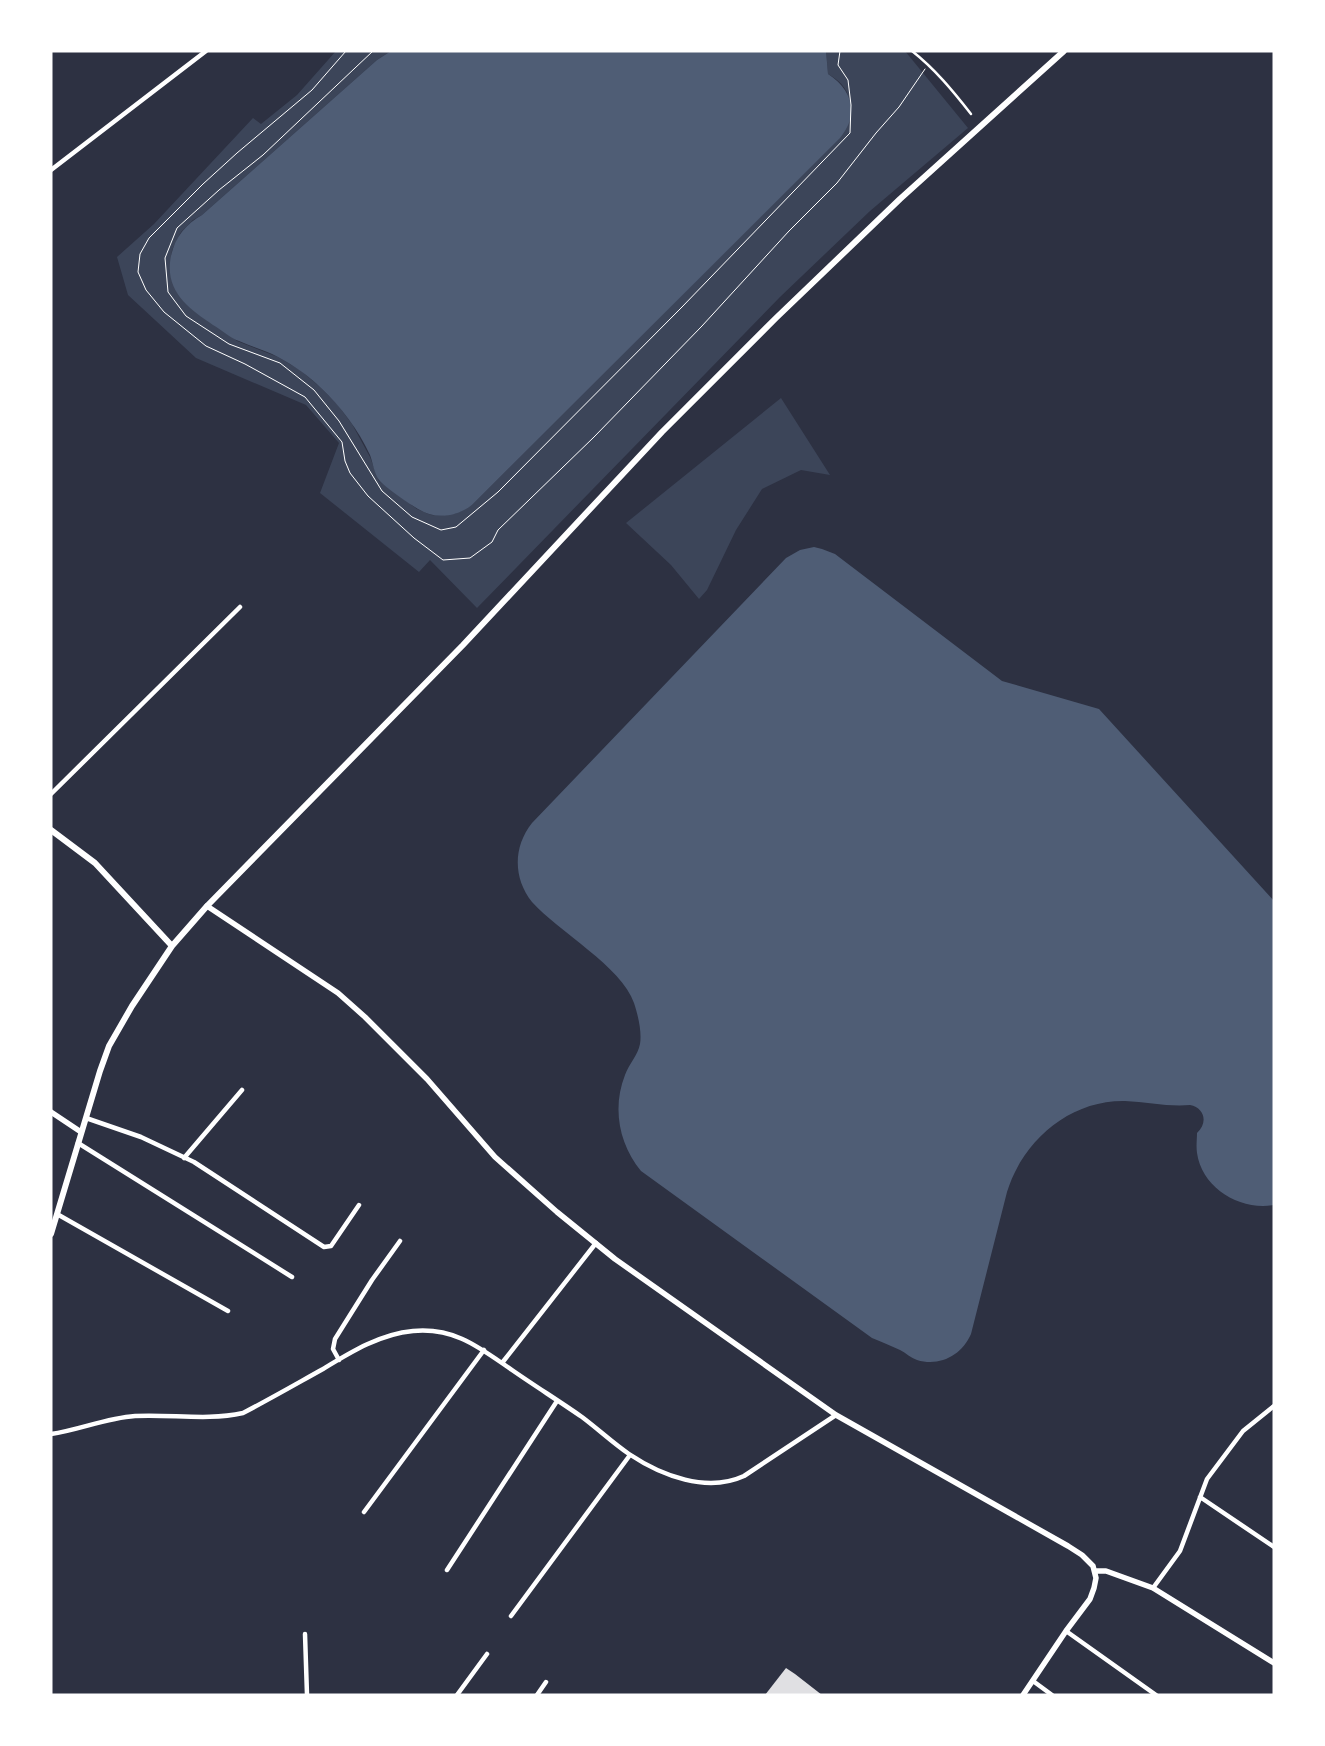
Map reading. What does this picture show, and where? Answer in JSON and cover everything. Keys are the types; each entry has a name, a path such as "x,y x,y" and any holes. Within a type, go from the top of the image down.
{"main road":[{"path":"51,1234 109,1046 132,1006 172,946 207,906 468,640 662,432 776,318 900,199 1064,51"},
{"path":"51,830 95,863 172,946"}],"street":[{"path":"51,170 206,51"},
{"path":"51,794 240,607"},
{"path":"207,906 338,993 365,1017 427,1079 495,1157 557,1212 646,1282 836,1414 1068,1546 1090,1562 1095,1571 1096,1583 1090,1599 1023,1695"},
{"path":"184,1158 242,1090"},
{"path":"51,1112 81,1132"},
{"path":"86,1118 141,1137 184,1158 324,1247 332,1246 359,1205"},
{"path":"78,1143 292,1277"},
{"path":"57,1214 228,1311"},
{"path":"339,1360 333,1349 335,1339 400,1240"},
{"path":"502,1363 596,1243"},
{"path":"51,1434 134,1416 210,1418 243,1413 364,1345 393,1334 428,1330 446,1332 484,1350 583,1418 630,1455 659,1470 687,1480 709,1484 724,1483 744,1476 836,1414"},
{"path":"364,1512 484,1350"},
{"path":"447,1570 557,1400"},
{"path":"1153,1588 1180,1551 1207,1478 1243,1431 1274,1406"},
{"path":"511,1616 630,1455"},
{"path":"1200,1497 1274,1547"},
{"path":"1095,1571 1106,1571 1153,1588 1274,1663"},
{"path":"1066,1632 1156,1695"},
{"path":"305,1634 307,1695"},
{"path":"457,1695 487,1654"},
{"path":"1033,1681 1052,1695"},
{"path":"537,1695 546,1682"}],"lane":[{"path":"912,51 928,64 956,94 971,114"}],"path":[{"path":"346,51 312,90 237,153 149,238 140,254 138,272 146,290 164,312 206,346 245,364 306,397 342,442 345,461 350,473 368,496 414,538 444,560 470,558 492,542 498,530 702,326 789,231 837,183 899,107 928,64"},
{"path":"373,51 263,155 177,228 165,258 168,292 186,316 228,344 280,363 314,390 339,421 382,491 412,517 441,530 456,527 498,492 682,307 850,133 851,105 848,80 838,65 840,51"}],"shaded area":[{"path":"336,51 391,51 377,60 202,215 193,220 181,232 172,250 170,270 177,292 237,341 278,357 300,370 319,386 337,404 352,424 370,457 379,481 417,509 431,515 443,516 457,513 472,505 843,134 849,110 847,92 840,82 828,74 826,51 905,51 968,128 870,211 780,297 477,608 430,560 419,572 320,493 339,443 306,405 196,358 128,295 117,257 154,224 253,118 261,124 297,95"},
{"path":"391,51 826,51 828,74 843,88 851,103 850,121 840,138 472,505 446,516 432,515 418,509 382,483 376,474 370,455 360,436 328,395 301,371 273,355 232,338 204,319 180,297 171,279 170,268 173,249 178,237 186,227 377,60"},
{"path":"781,398 830,475 801,470 762,489 736,530 707,590 699,599 671,565 626,523"},
{"path":"814,547 835,554 1002,681 1099,709 1274,901 1274,1205 1261,1206 1236,1200 1225,1194 1206,1177 1200,1166 1197,1153 1197,1133 1204,1121 1199,1109 1190,1105 1125,1101 1105,1102 1086,1107 1051,1127 1024,1156 1014,1173 1007,1192 971,1334 962,1348 956,1353 949,1358 934,1362 917,1360 900,1350 872,1338 641,1171 627,1149 620,1125 619,1113 621,1087 640,1044 639,1024 634,1003 617,976 532,902 521,883 519,873 518,862 521,842 532,823 786,558 800,550"}],"building":[{"path":"786,1668 795,1674 822,1695 765,1695"}]}
